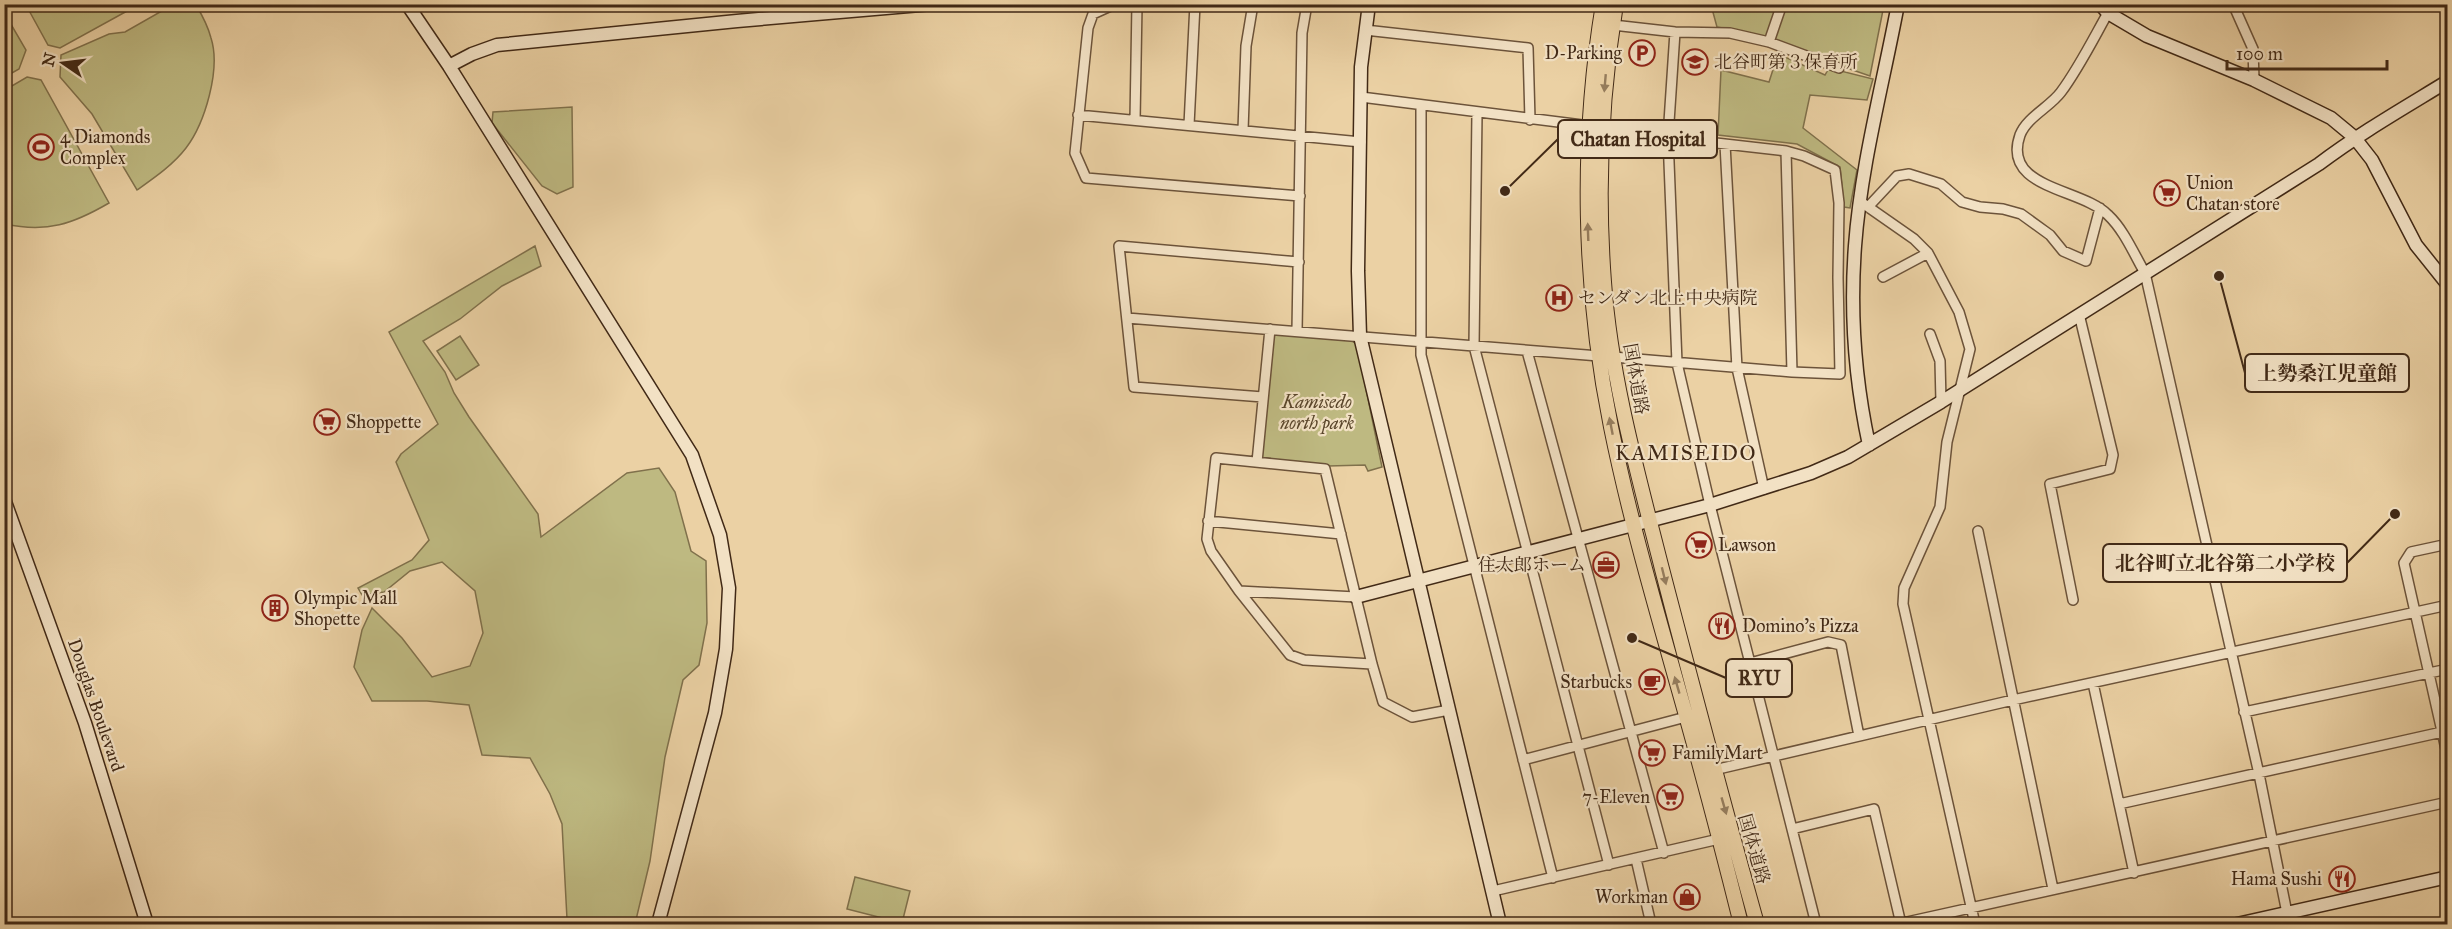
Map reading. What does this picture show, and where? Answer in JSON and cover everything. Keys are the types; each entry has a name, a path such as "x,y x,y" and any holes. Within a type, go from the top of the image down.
{"main road":[{"name":"国体道路","path":"1596,128 1594,71 1603,4"},
{"name":"国体道路","path":"1616,4 1587,183 1588,235 1606,356 1611,427 1633,524 1741,924"},
{"name":"国体道路","path":"1606,356 1714,770 1757,924"}],"street":[{"path":"407,4 692,454 720,534 729,588 726,649 715,713 658,924"},
{"path":"448,66 497,45 932,4"},
{"path":"1115,4 1100,9 1089,20 1074,153 1086,177 1300,196"},
{"path":"1135,120 1137,4"},
{"path":"1189,125 1195,4"},
{"path":"1243,130 1246,46 1253,4"},
{"path":"1297,331 1302,33 1307,4"},
{"path":"1370,4 1361,67 1358,271 1360,336 1500,924"},
{"path":"1769,42 1782,4"},
{"path":"1869,445 1861,408 1853,288 1864,205 1898,4"},
{"path":"2233,4 2253,49 2254,80"},
{"path":"2287,913 2259,774 2145,273 2109,215 2089,201 2045,186 2027,174 2017,156 2020,134 2060,93 2107,7 2148,36 2315,108 2354,137 2372,160 2416,245 2448,285"},
{"path":"1613,25 1675,32 1730,33 1769,42 1839,68"},
{"path":"1365,30 1528,48 1530,120"},
{"path":"1675,32 1668,137 1677,363 1710,505 1816,924"},
{"path":"1239,591 1356,597 1710,505 1811,473 1869,445 1959,391 2319,164 2354,137 2375,127 2448,81"},
{"path":"1127,318 1737,368 1840,374 1839,203 1835,170 1804,156 1786,152 1361,97"},
{"path":"1421,106 1421,355 1553,878"},
{"path":"1477,113 1474,346 1609,865"},
{"path":"1078,115 1361,142"},
{"path":"1725,144 1737,368 1764,489"},
{"path":"1786,152 1792,372"},
{"path":"1864,205 1897,176 1909,174 1941,184 1962,202 1980,207 2003,208 2021,214 2050,235 2062,251 2086,261 2100,208"},
{"path":"1864,205 1914,239 1929,253 1959,312 1970,349 1967,369 1959,391 1947,442 1940,507 1904,588 1903,604 1974,924"},
{"path":"1263,397 1134,387 1119,246 1299,262"},
{"path":"1882,277 1929,253"},
{"path":"2073,600 2050,484 2110,469 2113,455 2079,314"},
{"path":"1257,462 1270,329"},
{"path":"1930,334 1940,361 1941,402"},
{"path":"1527,351 1664,853"},
{"path":"1371,664 1304,660 1290,655 1239,591 1211,551 1208,539 1216,458 1325,468 1371,664 1383,702 1412,717 1449,710"},
{"name":"Douglas Boulevard","path":"4,499 85,723 147,924"},
{"path":"1208,521 1341,534"},
{"path":"1978,531 2054,889"},
{"path":"2448,544 2411,552 2404,563 2448,758"},
{"path":"1714,770 2013,700 2448,605"},
{"path":"1750,663 1828,642 1841,645 1859,736"},
{"path":"2244,712 2448,669"},
{"path":"2094,683 2134,873"},
{"path":"1523,760 1686,717"},
{"path":"2119,804 2442,732"},
{"path":"1792,829 1874,809 1900,924 2448,802"},
{"path":"1493,891 1719,839"},
{"path":"1636,859 1651,924"},
{"path":"2237,924 2448,877"}],"green space":[{"path":"174,4 196,5 203,17 214,51 212,80 205,110 186,148 169,166 137,190 92,114 60,77 61,55 109,34 125,32"},
{"path":"26,5 138,5 60,48 48,45"},
{"path":"1711,5 1884,5 1870,76 1743,32 1717,27"},
{"path":"5,14 26,50 19,69 5,77"},
{"path":"1778,54 1825,75 1829,68 1873,79 1867,100 1810,95 1803,128 1857,170 1850,208 1844,207 1840,167 1797,144 1718,135 1721,70 1769,82"},
{"name":"4 Diamonds Complex","path":"27,77 41,80 109,203 59,225 20,227 5,224 5,90"},
{"path":"572,107 573,187 557,194 542,186 492,123 493,112"},
{"path":"535,246 541,266 502,286 460,319 423,341 445,372 454,393 469,417 538,514 541,537 627,473 659,468 675,492 691,551 706,561 707,623 699,665 683,680 665,757 650,861 635,924 572,924 567,919 562,824 550,794 530,758 482,755 469,705 427,701 372,701 354,667 362,630 372,608 402,638 432,677 470,666 483,633 475,591 442,562 410,571 384,592 362,595 358,588 412,560 429,540 396,462 401,454 438,424 389,332"},
{"name":"Kamisedo north park","path":"1272,332 1350,339 1357,345 1382,467 1368,471 1365,465 1328,466 1261,460"},
{"path":"460,336 479,365 456,380 437,351"},
{"path":"855,877 910,891 902,923 847,909"}],"place":[{"name":"D-Parking","path":"1642,53"},
{"name":"北谷町第３保育所","path":"1695,62"},
{"name":"4 Diamonds Complex","path":"41,147"},
{"name":"Chatan Hospital","path":"1505,191"},
{"name":"Union Chatan store","path":"2167,193"},
{"name":"上勢桑江児童館","path":"2219,276"},
{"name":"センダン北上中央病院","path":"1559,298"},
{"name":"Shoppette","path":"327,422"},
{"name":"北谷町立北谷第二小学校","path":"2395,514"},
{"name":"Lawson","path":"1699,545"},
{"name":"住太郎ホーム","path":"1606,565"},
{"name":"Olympic Mall Shopette","path":"275,608"},
{"name":"Domino's Pizza","path":"1722,626"},
{"name":"RYU","path":"1632,638"},
{"name":"Starbucks","path":"1652,682"},
{"name":"FamilyMart","path":"1652,753"},
{"name":"7-Eleven","path":"1670,797"},
{"name":"Hama Sushi","path":"2342,879"},
{"name":"Workman","path":"1687,897"}],"district":[{"name":"KAMISEIDO","path":"1686,453"}]}
